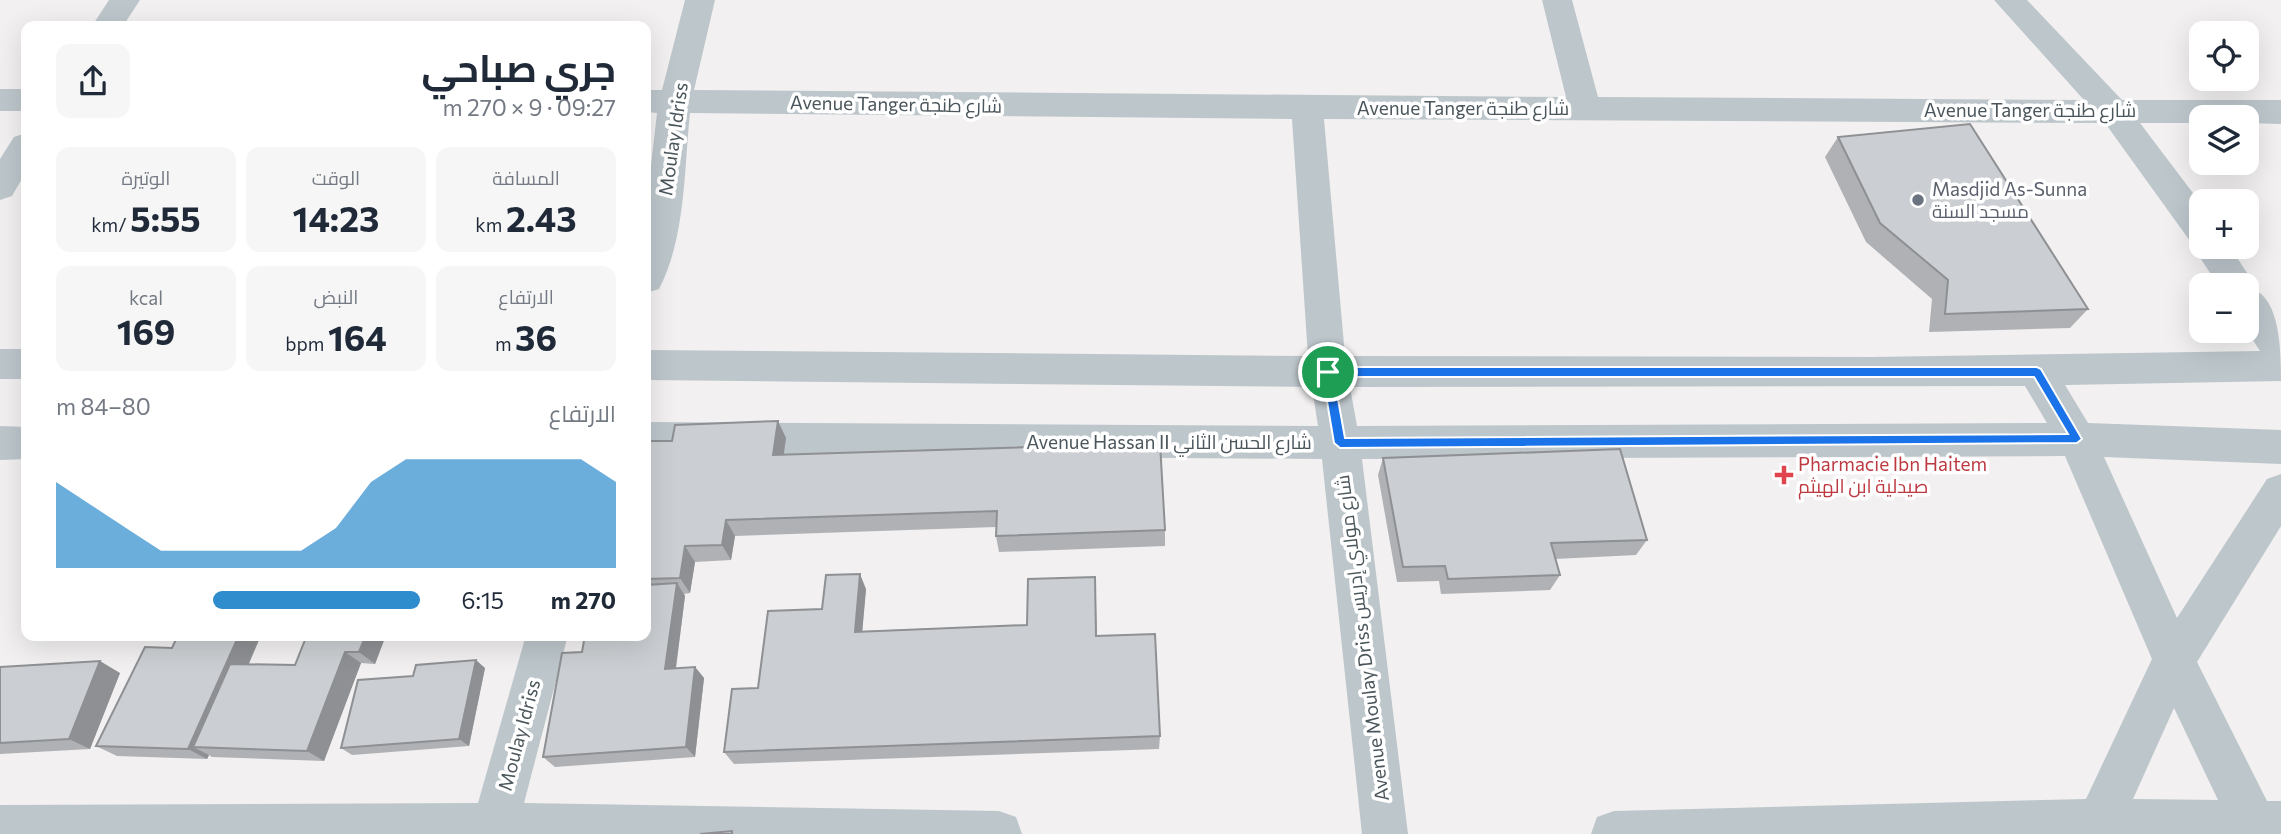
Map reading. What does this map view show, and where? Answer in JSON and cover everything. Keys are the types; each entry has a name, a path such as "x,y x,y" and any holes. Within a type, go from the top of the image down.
{"street":[{"path":"110,21 125,0"},
{"name":"Moulay Idriss","path":"651,262 661,227 660,101 700,0"},
{"path":"1557,0 1585,108"},
{"path":"2009,0 2115,111 2189,214"},
{"path":"0,100 21,100"},
{"name":"Avenue Tanger شارع طنجة","path":"660,101 1307,108 2281,112"},
{"name":"Avenue Moulay Driss شارع مولاي إدريس","path":"1307,108 1328,372 1340,443 1385,834"},
{"path":"0,187 21,153"},
{"path":"2259,319 2281,352"},
{"path":"0,364 21,364"},
{"path":"651,365 1328,372 2037,372 2281,366"},
{"path":"1614,834 2265,827 2174,660 2077,439 2037,372"},
{"name":"Avenue Hassan II شارع الحسن الثاني","path":"651,438 1340,443 2077,439 2281,447"},
{"path":"0,443 21,443"},
{"path":"2097,828 2174,660 2281,492"},
{"name":"Moulay Idriss","path":"493,830 545,641"},
{"path":"0,828 999,834"}],"building":[{"name":"Masdjid As-Sunna مسجد السنة","path":"1970,124 2088,309 1945,314 1948,280 1880,223 1838,137"},
{"path":"778,421 773,455 1160,443 1165,530 996,536 997,511 726,520 722,545 685,546 680,578 651,579 651,441 672,441 675,425"},
{"path":"1620,449 1647,540 1551,543 1560,575 1448,579 1445,566 1403,567 1383,458"},
{"path":"860,574 855,632 1027,625 1028,579 1095,577 1096,636 1155,634 1160,736 724,752 732,689 758,688 768,611 822,609 826,575"},
{"path":"677,583 665,669 695,667 686,747 543,757 562,653 582,652 584,641 651,641 651,585"},
{"path":"175,641 236,641 188,749 96,746 145,647 172,648"},
{"path":"305,641 364,641 359,652 345,652 307,751 193,747 230,664 295,665"},
{"path":"476,660 459,739 341,748 358,680 413,676 416,665"},
{"path":"100,661 69,739 0,743 0,667"},
{"path":"732,831 732,834 700,834"}],"place":[{"name":"Masdjid As-Sunna مسجد السنة","path":"1918,200"},
{"name":"Pharmacie Ibn Haitem صيدلية ابن الهيثم","path":"1784,475"}],"route":[{"path":"1328,372 2037,372 2077,439 1340,443 1328,372"}]}
